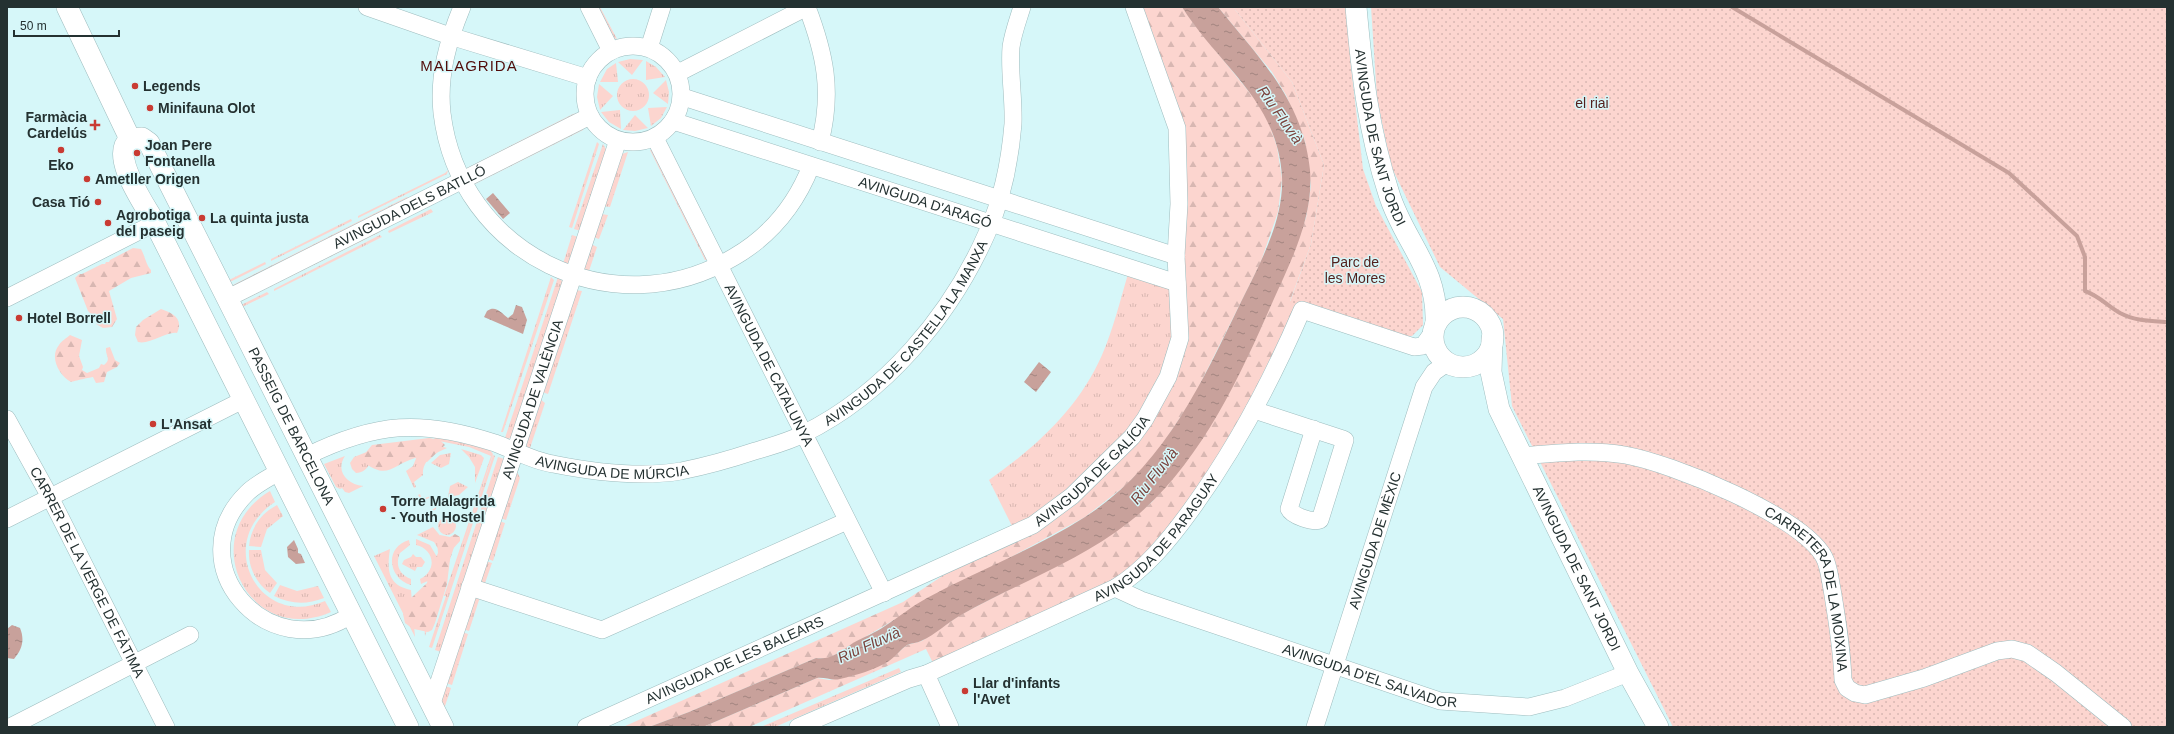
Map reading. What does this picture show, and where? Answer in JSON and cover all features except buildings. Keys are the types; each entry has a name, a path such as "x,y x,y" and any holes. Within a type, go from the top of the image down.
{"main road":[{"path":"67,7 110,92 130,139 123,150 124,164 408,727"},
{"name":"AVINGUDA DE SANT JORDI","path":"1356,7 1362,83 1376,152 1390,196 1423,261 1434,290 1435,328"},
{"name":"PASSEIG DE BARCELONA","path":"130,139 142,138 149,143 444,727"},
{"name":"AVINGUDA DE SANT JORDI","path":"1423,261 1450,292 1477,311"},
{"path":"1467,307 1477,311 1489,323 1492,338 1487,355 1477,363 1466,367 1449,364 1437,352 1433,342 1435,328 1445,313 1457,308 1467,307"},
{"name":"AVINGUDA DE SANT JORDI","path":"1492,338 1491,372 1499,409"},
{"name":"AVINGUDA DE SANT JORDI","path":"1449,364 1477,382 1499,409 1628,673 1658,727"}],"street":[{"path":"367,7 450,36 588,78"},
{"path":"462,7 450,36 444,64 442,112 447,138 462,180 476,204 492,224 513,243 533,257 573,276 593,282 622,286 659,284 694,276 719,266 744,251 766,233 781,217 798,194 811,166"},
{"path":"589,7 611,51"},
{"path":"649,48 662,7"},
{"path":"678,73 807,7 819,37 825,61 827,86 826,117 820,142"},
{"name":"AVINGUDA DE CASTELLA LA MANXA","path":"803,434 842,411 874,386 911,353 933,327 979,252 991,224 999,199 1013,124 1011,48 1022,7"},
{"name":"AVINGUDA DE GALÍCIA","path":"884,593 1033,525 1072,496 1119,451 1145,419 1168,377 1180,338 1176,256 1179,204 1177,128 1134,7"},
{"path":"631,46 649,48 662,54 678,73 683,97 673,121 664,132 655,138 641,142 618,140 606,134 590,116 586,104 585,92 588,78 598,61 611,51 631,46"},
{"name":"AVINGUDA D'ARAGÓ","path":"683,97 1176,256"},
{"name":"AVINGUDA DELS BATLLÓ","path":"228,298 590,116"},
{"name":"AVINGUDA D'ARAGÓ","path":"673,121 1177,283"},
{"name":"AVINGUDA DE CATALUNYA","path":"655,138 884,593"},
{"name":"AVINGUDA DE VALÈNCIA","path":"432,703 618,140"},
{"path":"7,298 155,223"},
{"name":"AVINGUDA DE PARAGUAY","path":"798,727 909,679 926,674 1116,588 1137,573 1181,524 1216,474 1254,410 1302,310 1414,347 1423,346 1435,328"},
{"name":"AVINGUDA DE MÈXIC","path":"1315,727 1424,387 1434,372 1449,364"},
{"path":"7,520 244,400"},
{"path":"1254,410 1314,429 1343,439 1345,443 1320,520 1316,521 1292,513 1288,509 1314,429"},
{"name":"CARRER DE LA VERGE DE FÀTIMA","path":"7,418 50,497 166,727"},
{"name":"AVINGUDA DE MÚRCIA","path":"307,456 352,436 392,428 414,426 455,432 515,450 551,464 596,471 640,473 678,471 722,462 803,434"},
{"name":"CARRETERA DE LA MOIXINA","path":"1522,456 1572,452 1625,455 1697,477 1784,520 1804,534 1825,558 1837,620 1843,680 1847,688 1855,693 1865,695 1924,678 1997,651 2012,649 2027,653 2056,673 2123,727"},
{"path":"280,471 247,492 238,504 227,526 223,541 222,558 231,600 265,621 280,626 312,628 327,627 340,622 351,615"},
{"path":"470,587 602,630 847,521"},
{"name":"AVINGUDA D'EL SALVADOR","path":"1116,588 1140,600 1440,700 1529,707 1565,698 1628,673"},
{"name":"AVINGUDA DE LES BALEARS","path":"586,727 884,593"},
{"path":"10,727 190,635"},
{"path":"926,674 950,727"}],"green space":[{"path":"596,7 600,7 617,39 613,38"},
{"path":"1142,7 1182,7 1258,103 1268,120 1277,147 1282,179 1278,212 1260,264 1193,398 1158,451 1126,485 1085,517 894,620 829,658 816,658 689,712 649,727 623,727 903,602 1121,458 1186,331 1183,124"},
{"path":"1218,7 1233,7 1292,82 1324,165 1311,244 1290,301 1298,304 1234,431 1181,511 1130,569 1112,580 933,663 926,649 749,727 703,727 817,678 829,680 851,676 887,662 907,645 922,641 960,615 1090,548 1126,524 1152,502 1186,461 1212,423 1262,325 1306,218 1311,186 1305,141 1286,95 1272,72"},
{"name":"Parc de les Mores","path":"1233,7 1347,7 1351,67 1363,169 1376,206 1422,292 1423,325 1412,336 1396,336 1290,302 1311,244 1324,165 1292,82"},
{"name":"el riai","path":"1371,7 2167,7 2167,727 1673,727 1512,406 1503,319 1440,267 1391,166 1377,98"},
{"path":"630,59 643,60 632,75 618,62"},
{"path":"646,61 656,67 665,77 646,80"},
{"path":"616,63 618,82 600,82 607,69"},
{"path":"630,79 636,79 645,83 649,95 645,107 636,111 630,111 621,107 617,98 617,92 621,83"},
{"path":"666,80 669,92 668,104 653,93"},
{"path":"599,84 613,96 600,110 597,97"},
{"path":"667,107 661,118 651,126 648,108"},
{"path":"620,110 621,129 609,122 601,112"},
{"path":"577,113 471,169 465,169 573,114"},
{"path":"635,115 648,128 635,131 623,130"},
{"path":"584,128 583,130 475,184 475,181"},
{"path":"597,142 599,144 572,228 569,227"},
{"path":"603,144 607,151 581,231 574,229"},
{"path":"650,150 653,150 708,260 705,260"},
{"path":"628,152 610,207 603,206 622,154"},
{"path":"448,170 447,174 358,218 358,216 445,173"},
{"path":"407,197 410,199 232,289 229,287"},
{"path":"431,209 433,212 389,233 388,231"},
{"path":"601,214 608,215 599,239 593,237"},
{"path":"351,219 352,221 271,261 271,259"},
{"path":"379,229 380,232 238,303 237,300"},
{"path":"380,235 382,237 274,291 274,289"},
{"path":"572,235 578,237 570,263 562,267"},
{"path":"591,244 597,247 588,274 584,269"},
{"path":"133,248 141,249 151,273 131,278 109,291 117,319 112,327 103,328 96,324 98,321 95,320 95,318 88,311 75,278 79,274 105,264 106,262 109,262 110,260"},
{"path":"265,262 266,264 228,283 227,281"},
{"path":"1128,274 1165,286 1170,290 1172,339 1164,365 1148,403 1109,453 1038,514 1013,528 989,480 1006,468 1039,440 1068,409 1081,392 1092,374 1106,345"},
{"path":"551,277 554,280 503,432 501,432"},
{"path":"558,277 563,282 512,437 504,441"},
{"path":"576,290 582,291 548,394 542,392"},
{"path":"267,292 269,294 240,308 239,306"},
{"path":"161,309 173,314 178,320 179,328 177,333 168,334 148,342 138,342 135,335 136,327 143,320"},
{"path":"70,335 82,340 79,356 83,367 82,370 87,373 99,368 101,364 104,365 108,361 106,348 110,347 115,360 120,363 117,367 107,372 104,382 96,383 93,377 71,382 59,370 55,360 56,350 61,342"},
{"path":"540,399 545,403 530,448 528,449 526,445"},
{"path":"435,437 460,441 490,450 493,454 446,596 444,596 491,456 469,447 434,440"},
{"path":"429,438 440,440 445,445 427,462 415,458 385,471 373,468 365,463 363,456 372,445"},
{"path":"436,445 447,448 438,452 427,461 423,470 423,475 414,482 416,487 414,488 406,471 413,466 417,456"},
{"path":"377,448 367,468 356,473 352,469 350,463 354,457"},
{"path":"461,449 481,455 484,458 475,483 475,467 469,457"},
{"path":"451,453 449,464 441,468 431,463 440,455"},
{"path":"493,455 495,456 432,648 429,647"},
{"path":"345,456 341,467 344,476 352,483 363,486 349,493 345,492 342,488 340,489 336,487 324,464"},
{"path":"498,457 504,459 441,652 435,650"},
{"path":"516,470 520,478 506,520 500,518"},
{"path":"458,482 468,487 459,495 448,497 450,486"},
{"path":"270,491 275,502 257,519 247,538 246,559 252,577 264,593 281,603 301,607 325,601 331,612 302,619 276,615 256,602 241,582 234,559 236,534 247,511"},
{"path":"420,494 422,499 431,496 437,501 436,509 427,515 428,518 426,519 424,514 435,508 436,502 429,498 422,501 418,495"},
{"path":"277,505 283,516 267,529 261,547 249,546 254,527 257,522 261,517"},
{"path":"447,517 453,520 456,526 453,532 447,535 441,532 438,526 441,520"},
{"path":"499,521 505,523 493,561 486,558"},
{"path":"433,527 442,538 457,538 425,636 422,589 428,586 440,552 434,542 417,535"},
{"path":"455,534 460,537 460,541 451,551 447,584 432,630 428,632 414,629 405,623 403,614 410,599 427,583 429,572 438,553 437,541 440,535 450,537"},
{"path":"416,539 430,545 437,557 430,580 421,584 420,579 430,570 432,560 427,551 416,545"},
{"path":"409,540 410,545 400,553 398,565 401,572 411,579 411,585 403,582 397,576 392,563 396,549 401,544"},
{"path":"390,549 390,575 397,584 403,588 411,590 415,637 374,556"},
{"path":"249,550 261,550 265,570 277,583 270,593 265,589 254,574 250,562"},
{"path":"413,554 416,557 421,557 425,562 422,567 417,567 415,571 402,564 404,560 411,557"},
{"path":"485,561 492,563 483,589 480,579"},
{"path":"280,585 297,591 318,586 324,598 305,603 286,601 274,596"},
{"path":"480,597 469,631 463,629 475,598"},
{"path":"462,632 468,634 452,685 446,683"},
{"path":"899,668 901,672 775,727 761,727"},
{"path":"445,686 451,688 443,712 439,704"}],"water":[{"name":"Riu Fluvià","path":"1182,7 1218,7 1249,44 1277,81 1289,101 1306,145 1310,170 1310,187 1305,221 1294,254 1260,331 1230,392 1214,421 1195,450 1153,501 1109,537 1068,561 961,615 919,642 907,645 892,659 884,664 865,672 840,679 834,680 817,678 703,727 649,727 689,712 816,658 827,658 832,656 873,633 927,598 1066,529 1112,497 1158,450 1194,395 1254,276 1274,227 1282,194 1282,177 1278,150 1270,127 1258,105"},
{"path":"493,193 510,213 503,219 486,199"},
{"path":"516,305 522,307 527,320 523,334 484,317 490,309 496,309 508,318 513,314"},
{"path":"1039,362 1051,372 1036,392 1024,382"},
{"path":"294,540 298,553 301,554 305,563 296,564 288,557 287,547"},
{"path":"12,625 20,628 22,632 22,645 14,659 7,658 7,629"}],"waterway":[{"path":"1732,7 2009,173 2077,236 2085,257 2085,291 2120,313 2131,318 2167,322"}],"place":[{"name":"Legends","path":"135,86"},
{"name":"Minifauna Olot","path":"150,108"},
{"name":"Farmàcia Cardelús","path":"95,125"},
{"name":"Eko","path":"61,150"},
{"name":"Joan Pere Fontanella","path":"137,153"},
{"name":"Ametller Origen","path":"87,179"},
{"name":"Casa Tió","path":"98,202"},
{"name":"La quinta justa","path":"202,218"},
{"name":"Agrobotiga del paseig","path":"108,223"},
{"name":"Hotel Borrell","path":"19,318"},
{"name":"L'Ansat","path":"153,424"},
{"name":"Torre Malagrida - Youth Hostel","path":"383,509"},
{"name":"Llar d'infants l'Avet","path":"965,691"}],"district":[{"name":"MALAGRIDA","path":"469,66"}]}
